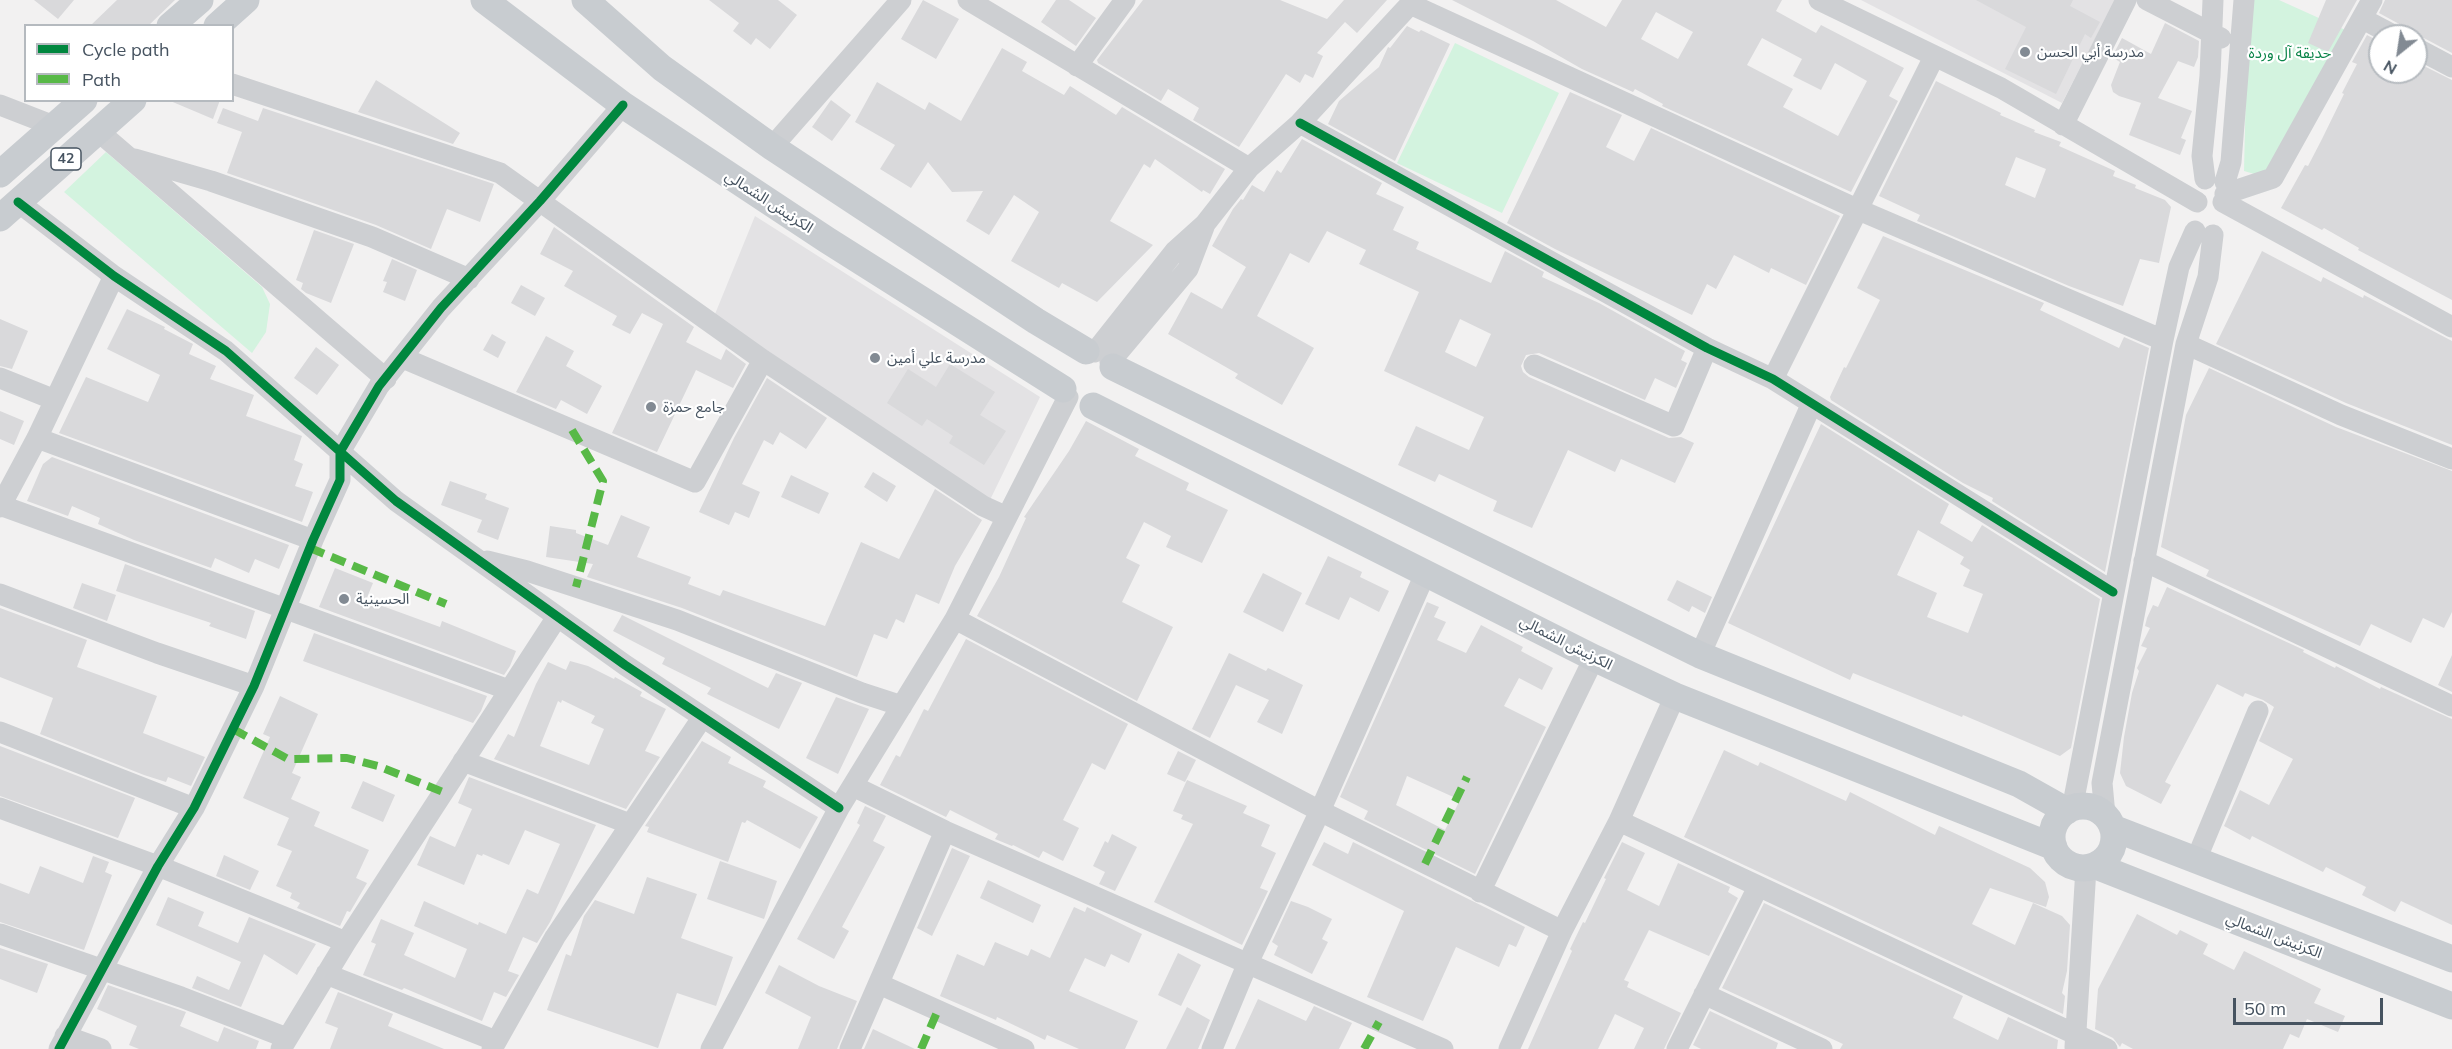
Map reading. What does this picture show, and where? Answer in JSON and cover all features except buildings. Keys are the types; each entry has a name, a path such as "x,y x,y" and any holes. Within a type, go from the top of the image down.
{"main road":[{"path":"172,24 200,0"},
{"path":"219,24 246,0"},
{"name":"الكرنيش الشمالي","path":"484,0 623,105 826,240 1075,397 1594,658 1675,696 2054,847 2059,856 2076,867 2091,867 2452,1006"},
{"path":"585,0 662,68 772,147 1036,321 1101,358 1700,655 2019,784 2070,810"},
{"name":"42","path":"0,174 82,102"},
{"name":"42","path":"9,210 131,102"},
{"path":"1078,353 1101,358 1116,380 1109,397 1075,397 1062,372 1065,364 1078,353"},
{"path":"2054,847 2055,827 2060,818 2070,810 2087,807 2097,809 2109,822 2196,860 2452,959"},
{"path":"2091,867 2111,852 2114,843 2109,822"}],"street":[{"path":"772,147 902,0"},
{"path":"968,0 1249,168"},
{"path":"1077,66 1125,0"},
{"path":"1819,0 2001,88 2197,202"},
{"path":"2063,124 2126,0"},
{"path":"2147,0 2211,34 2240,46"},
{"path":"2213,0 2210,76 2202,156 2219,189"},
{"path":"2244,0 2231,162 2219,189 2217,232 2204,233 2192,226 2202,182 2219,189 2452,327"},
{"path":"1101,358 1188,269 1205,224 1249,168 1300,123 1412,2 1859,210 2163,340"},
{"path":"2219,189 2273,178 2368,10 2383,24"},
{"path":"2428,54 2452,67"},
{"path":"1773,379 1934,57"},
{"path":"234,85 500,173 764,360 983,506 1005,516"},
{"path":"0,105 54,126"},
{"path":"101,1049 62,1042 158,866 194,808 254,686 313,540 340,480 340,452 386,379 441,308 540,201 623,105"},
{"path":"1300,123 1707,348 1773,379 2113,592"},
{"path":"98,131 386,379"},
{"path":"128,157 211,181 372,237 469,279"},
{"path":"9,210 114,276 226,351 396,501 556,617 702,718 839,808"},
{"path":"2070,810 2179,267 2204,233"},
{"path":"2109,822 2102,783 2186,344 2208,277 2204,233"},
{"path":"114,276 37,438 0,505 509,690"},
{"path":"2186,344 2341,415 2452,459"},
{"path":"1534,365 1674,426 1707,348"},
{"path":"404,358 694,482 764,360"},
{"path":"0,378 54,400"},
{"path":"711,1049 839,808 955,619 1005,516 1075,397"},
{"path":"1700,655 1812,403"},
{"path":"37,438 313,540"},
{"path":"475,558 527,571 677,620 862,693 902,706"},
{"path":"2144,561 2452,706"},
{"path":"1212,1049 1247,965 1320,811 1426,572"},
{"path":"0,594 157,653 254,686"},
{"path":"0,934 101,969 284,1044 346,942 556,617"},
{"path":"955,619 1320,811 1562,931"},
{"path":"1480,892 1594,658"},
{"path":"1509,1049 1562,931 1619,822 1675,696"},
{"path":"2196,860 2258,711"},
{"path":"326,975 494,1045 555,937 702,718"},
{"path":"0,732 194,808"},
{"path":"463,761 630,824"},
{"path":"853,786 945,831 1443,1049"},
{"path":"0,808 158,866 346,942"},
{"path":"1619,822 1758,886 2076,1042 2108,1049"},
{"path":"850,1049 945,831"},
{"path":"2076,1042 2091,867"},
{"path":"1677,1049 1758,886"},
{"path":"879,984 1024,1049"},
{"path":"1704,994 1822,1049"}],"shaded area":[{"name":"مدرسة أبي الحسن","path":"1861,0 2115,0 2062,103"},
{"name":"مدرسة علي أمين","path":"755,216 1040,397 989,502 713,319"}],"green space":[{"name":"حديقة آل وردة","path":"2248,0 2279,0 2352,33 2268,178 2244,171"},
{"path":"1455,43 1559,93 1502,213 1397,163"},
{"path":"106,152 262,287 270,304 266,332 252,353 64,192"}],"marked path":[{"path":"572,430 603,481 576,587"},
{"path":"310,548 446,604"},
{"path":"233,729 288,759 347,758 378,766 443,792"},
{"path":"1425,864 1467,777"},
{"path":"921,1049 938,1010"},
{"path":"1364,1049 1379,1022"}],"cycle path":[{"path":"59,1049 158,866 194,808 254,686 313,540 340,480 340,452 379,386 441,308 540,201 623,105"},
{"path":"1300,123 1707,348 1773,379 2113,592"},
{"path":"18,202 114,276 226,351 396,501 625,665 839,808"}],"place":[{"name":"مدرسة أبي الحسن","path":"2025,52"},
{"name":"مدرسة علي أمين","path":"875,358"},
{"name":"جامع حمزة","path":"651,407"},
{"name":"الحسينية","path":"344,599"}]}
